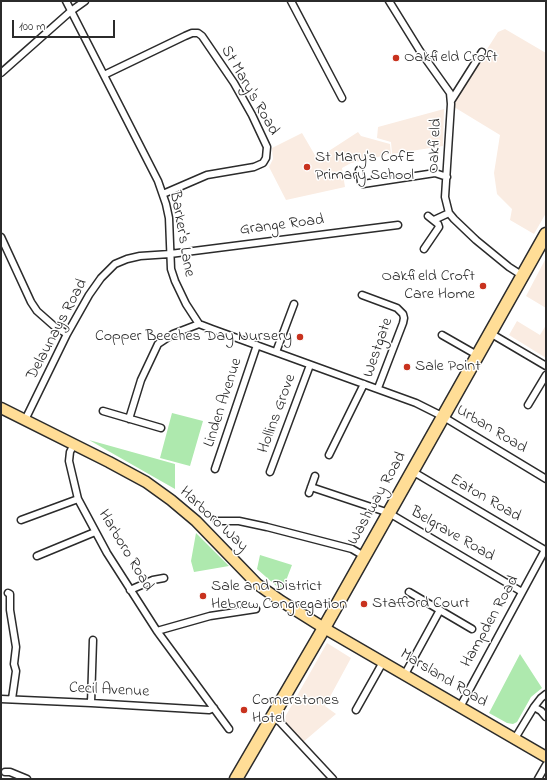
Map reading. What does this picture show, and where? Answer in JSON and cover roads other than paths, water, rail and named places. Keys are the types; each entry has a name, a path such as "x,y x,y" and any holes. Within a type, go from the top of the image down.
{"highway":[{"name":"Washway Road","path":"236,779 324,628 442,416 546,234"}],"main road":[{"path":"1,408 74,444"},
{"name":"Harboro Way","path":"74,444 129,472 159,490 208,532 257,584 324,628"},
{"name":"Marsland Road","path":"324,628 405,674 514,740 546,757"}],"street":[{"name":"Barker's Lane","path":"66,1 163,194 168,218 171,269 186,304 199,324"},
{"path":"1,73 71,11 85,1"},
{"path":"291,1 342,98"},
{"name":"Oakfield","path":"389,1 420,51 448,89 451,101 445,197 449,213"},
{"name":"St Mary's Road","path":"104,75 185,36 192,33 198,33 202,36 234,83 252,115 267,147 266,158 263,163 254,167 207,175 163,194"},
{"path":"451,101 482,52"},
{"path":"359,170 361,182 363,184 435,173 447,177"},
{"path":"434,220 449,213 476,240 509,267 523,276"},
{"path":"424,250 438,227 438,224 428,216"},
{"name":"Grange Road","path":"170,254 398,225"},
{"path":"1,237 31,302 37,311 54,326 67,334"},
{"name":"Delaunays Road","path":"25,420 67,334 101,278 115,264 127,259 140,256 170,254"},
{"name":"Westgate","path":"362,295 397,308 403,314 404,318 378,388"},
{"path":"276,352 294,304"},
{"path":"129,419 144,375 158,344 173,334 199,324 310,365 378,388 416,403 442,416"},
{"path":"490,333 546,366"},
{"path":"442,335 477,355"},
{"name":"Linden Avenue","path":"216,469 257,345"},
{"name":"Hollins Grove","path":"270,472 310,365"},
{"path":"528,405 546,375"},
{"path":"329,455 364,384"},
{"path":"103,411 161,428"},
{"name":"Urban Road","path":"442,416 546,479"},
{"name":"Harboro Road","path":"74,444 70,452 69,460 78,499 95,532 157,631 229,729"},
{"name":"Eaton Road","path":"412,471 545,550"},
{"name":"Belgrave Road","path":"315,476 310,490 389,513 522,592"},
{"path":"21,520 78,499"},
{"path":"217,521 240,522 267,526 352,549 364,556"},
{"path":"37,556 95,532"},
{"name":"Hampden Road","path":"460,707 545,550"},
{"path":"130,590 153,580 164,578"},
{"path":"409,592 472,629"},
{"path":"12,700 16,671 14,664 16,647 9,594 16,597"},
{"path":"157,631 210,616 256,609"},
{"path":"405,674 440,610"},
{"path":"91,702 92,640"},
{"path":"356,710 383,662"},
{"path":"514,740 538,701 546,694"},
{"name":"Cecil Avenue","path":"1,699 91,702 209,710 214,708"},
{"path":"534,707 541,711 546,717"},
{"path":"272,717 280,722 333,779"},
{"path":"538,779 546,765"},
{"path":"5,772 14,773 28,779"}],"place":[{"name":"Oakfield Croft","path":"396,58"},
{"name":"St Mary's CofE Primary School","path":"307,167"},
{"name":"Oakfield Croft Care Home","path":"483,286"},
{"name":"Copper Beeches Day Nursery","path":"300,337"},
{"name":"Sale Point","path":"407,367"},
{"name":"Sale and District Hebrew Congregation","path":"203,596"},
{"name":"Stafford Court","path":"364,604"},
{"name":"Cornerstones Hotel","path":"244,710"}]}
